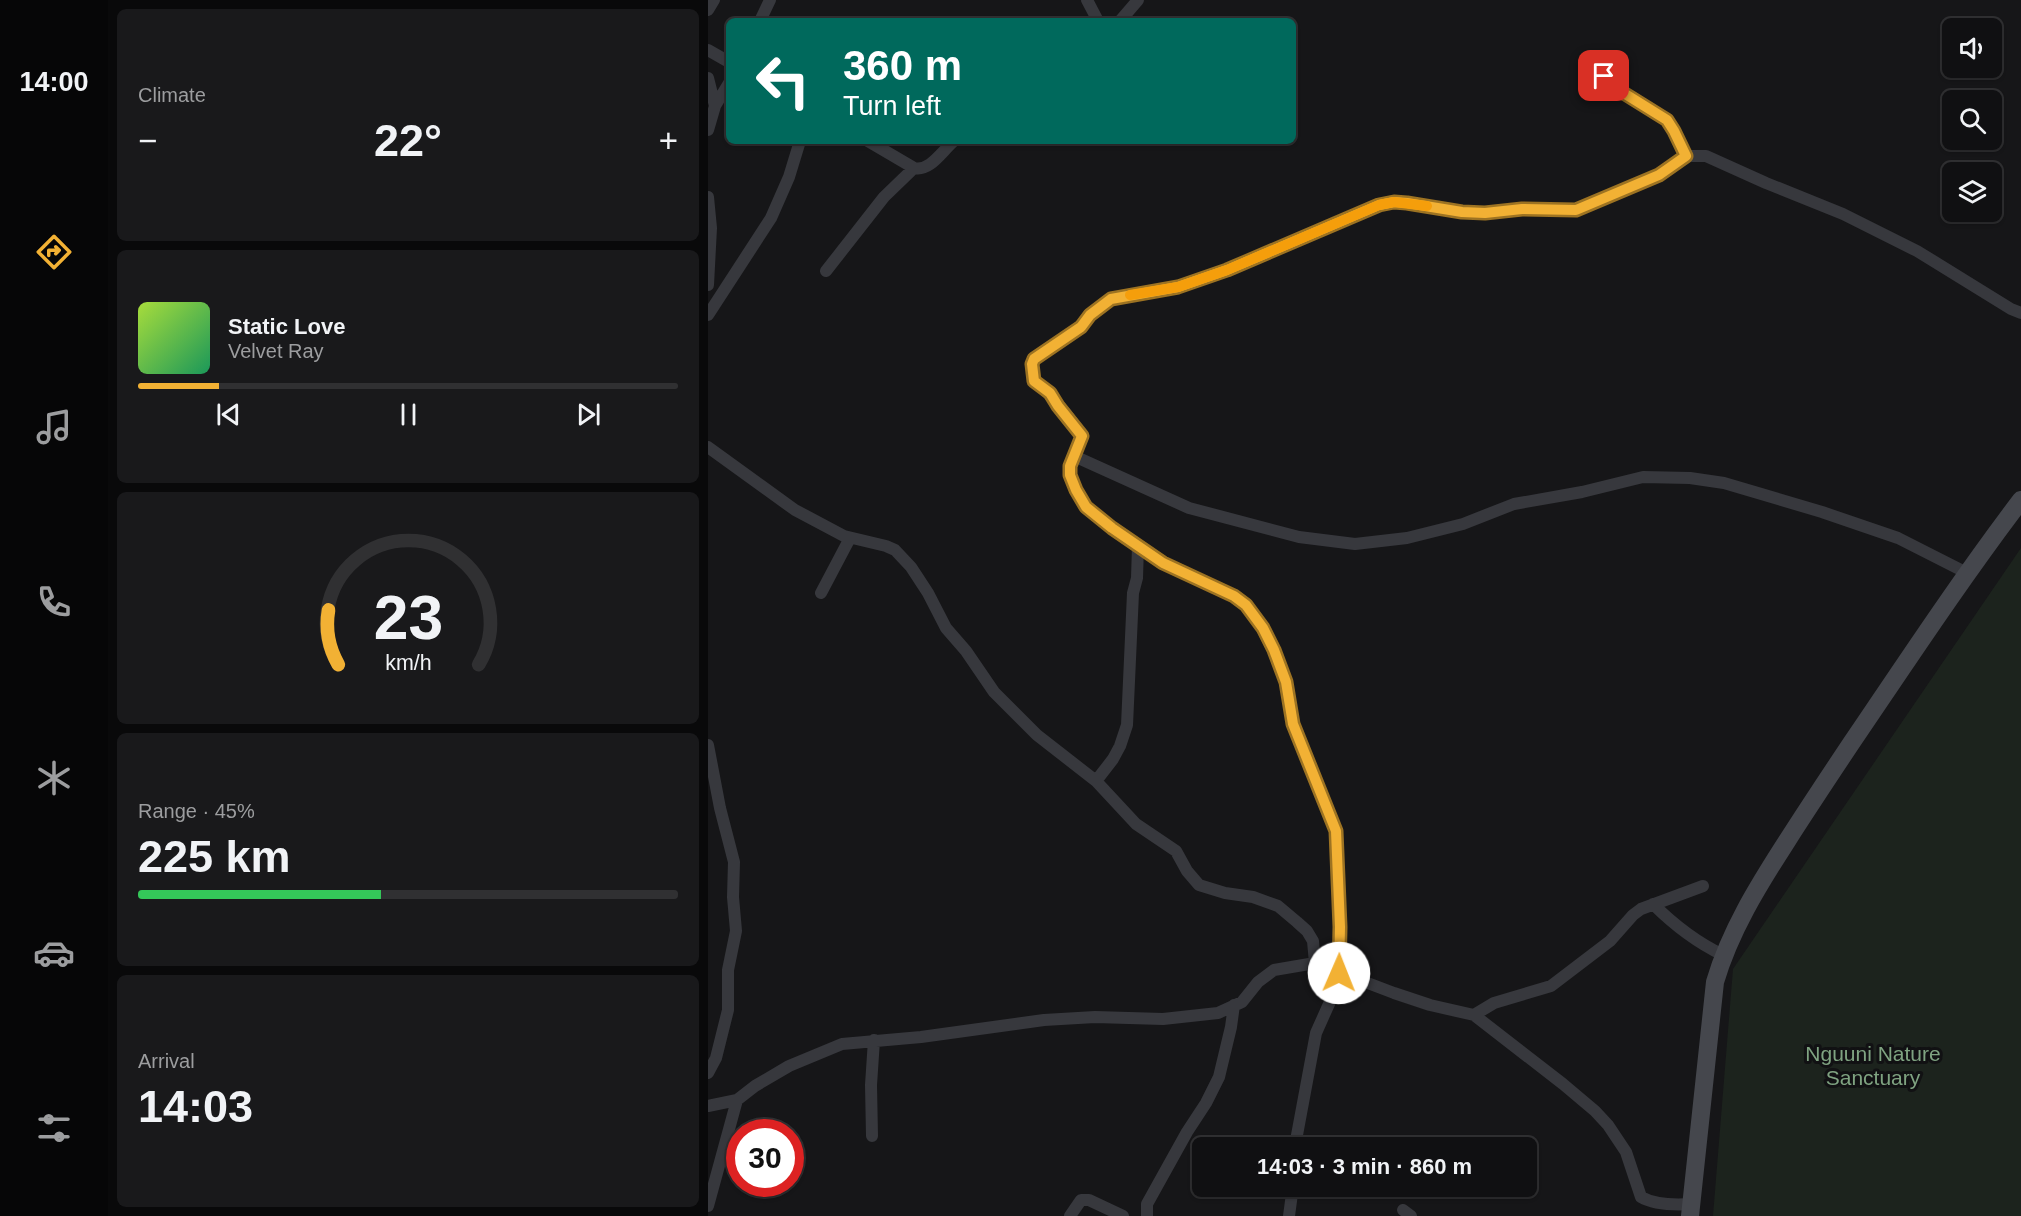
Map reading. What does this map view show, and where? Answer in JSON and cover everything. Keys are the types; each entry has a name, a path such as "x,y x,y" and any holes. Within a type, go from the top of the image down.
{"main road":[{"path":"1691,1210 1715,982 1733,932 1785,844 1967,573 2021,500"}],"street":[{"path":"708,10 714,0"},
{"path":"761,18 770,0"},
{"path":"1087,0 1096,18"},
{"path":"1123,18 1138,0"},
{"path":"708,50 726,60"},
{"path":"1586,60 1622,92 1667,120 1686,156"},
{"path":"708,78 715,106"},
{"path":"708,130 715,106 726,88"},
{"path":"708,310 771,218 789,177 799,144"},
{"path":"873,144 921,170 951,144"},
{"path":"1297,1137 1316,1033 1342,974 1336,831 1293,724 1286,682 1263,628 1246,605 1234,596 1163,563 1086,507 1070,475 1070,466 1082,436 1050,393 1034,381 1032,364 1034,359 1081,327 1090,315 1111,299 1178,287 1227,270 1379,205 1394,202 1485,213 1522,209 1576,210 1659,175 1686,156 1706,156 1843,214 1917,251 2021,313"},
{"path":"826,271 884,197 914,168"},
{"path":"708,197 711,228 708,285"},
{"path":"708,447 795,510 850,538 895,550 928,593 946,628 966,651 994,692 1037,735 1096,781 1136,824 1176,851 1187,871 1199,885 1225,893 1253,897 1278,906 1307,931 1313,942 1315,963"},
{"path":"1074,456 1189,508 1299,537 1355,544 1407,538 1463,524 1514,504 1582,492 1643,477 1690,478 1724,483 1822,512 1898,538 1967,573"},
{"path":"821,593 850,538"},
{"path":"1096,781 1113,759 1127,725 1132,604 1137,578 1138,546"},
{"path":"708,745 720,808 734,862 733,897 736,931 728,970 728,1010 716,1058 708,1073"},
{"path":"1474,1015 1494,1003 1551,986 1610,941 1633,915 1653,904 1703,886"},
{"path":"1653,904 1675,926 1723,955"},
{"path":"708,1106 737,1100 755,1086 789,1066 842,1044 1064,1019 1095,1017 1163,1019 1218,1013 1242,1002 1258,982 1274,970 1315,963 1430,1005 1474,1015 1563,1084 1608,1125 1626,1152 1641,1197 1648,1201 1691,1210"},
{"path":"1147,1216 1147,1204 1219,1077 1234,1005"},
{"path":"872,1136 871,1085 874,1040"},
{"path":"708,1206 737,1100"},
{"path":"1289,1216 1292,1197"},
{"path":"1070,1216 1082,1200 1089,1200 1123,1216"}],"green space":[{"name":"Nguuni Nature Sanctuary","path":"2021,548 2021,1216 1713,1216 1733,969"}],"slow traffic":[{"path":"1130,295 1178,287 1227,270 1379,205 1394,202 1427,206"}],"route":[{"path":"1339,973 1340,927 1336,831 1293,724 1286,682 1263,628 1246,605 1234,596 1163,563 1086,507 1070,475 1070,466 1082,436 1050,393 1034,381 1032,364 1034,359 1081,327 1090,315 1111,299 1178,287 1227,270 1379,205 1394,202 1485,213 1522,209 1576,210 1659,175 1686,156 1667,120 1622,92 1604,76"}]}
